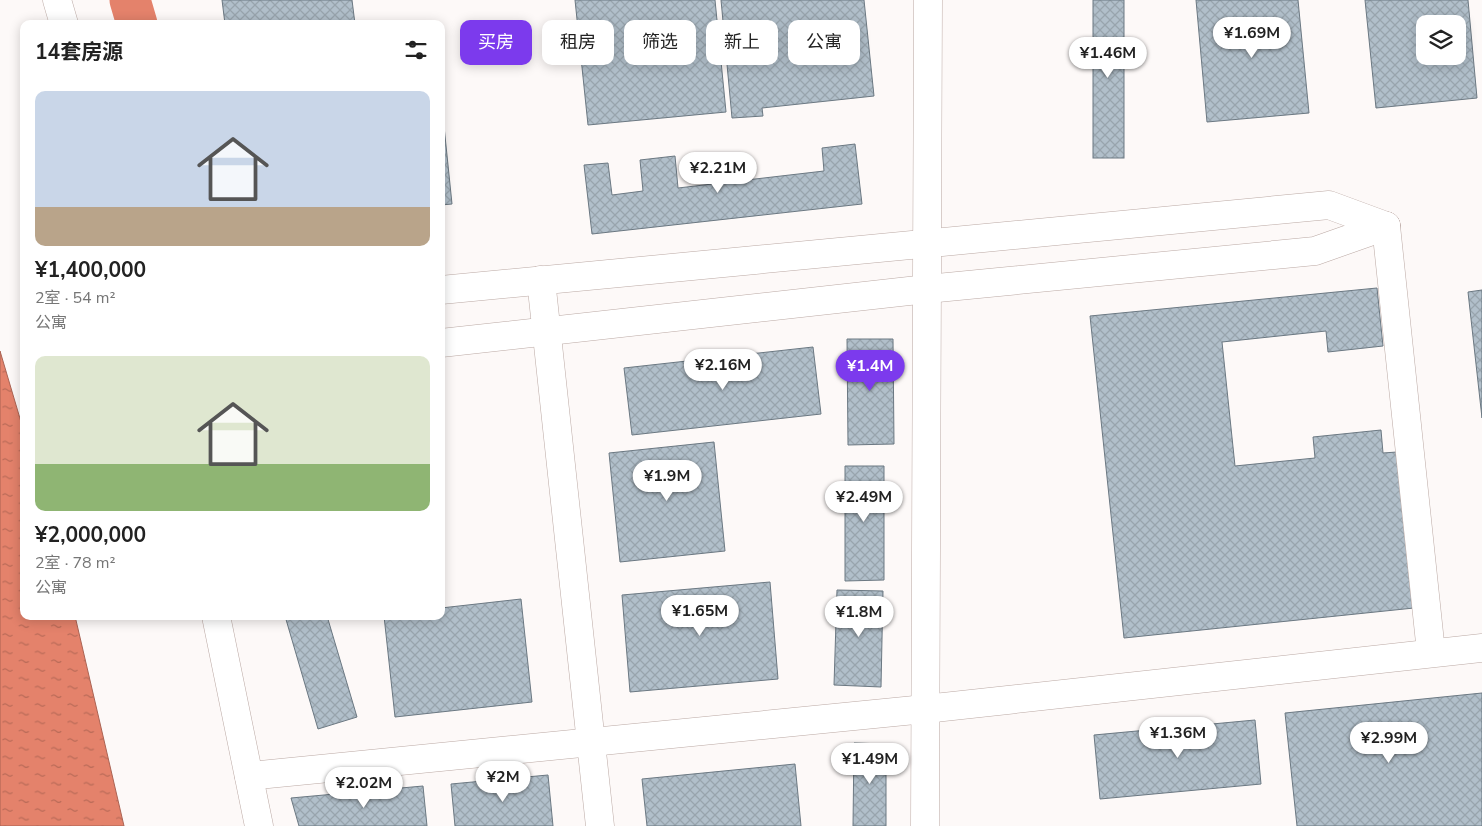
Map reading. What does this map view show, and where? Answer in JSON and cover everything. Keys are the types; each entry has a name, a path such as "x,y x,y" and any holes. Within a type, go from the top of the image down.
{"street":[{"path":"57,0 63,20"},
{"path":"925,826 928,0"},
{"path":"445,290 1329,205 1386,226"},
{"path":"445,343 927,289 1315,251 1386,226"},
{"path":"1386,226 1431,652"},
{"path":"541,280 600,826"},
{"path":"217,620 259,826"},
{"path":"248,776 925,709 1431,652 1482,648"}],"water":[{"path":"0,351 20,418 20,620 76,620 124,826 0,826"}],"building":[{"path":"222,0 352,0 354,20 224,20"},
{"path":"575,0 715,0 717,20 706,20 706,65 721,65 726,112 588,125 582,65 614,65 614,20 577,20"},
{"path":"721,0 864,0 874,96 762,108 763,116 732,118 727,65 778,65 778,20 723,20"},
{"path":"1093,0 1124,0 1124,158 1093,158"},
{"path":"1196,0 1298,0 1309,113 1207,122"},
{"path":"1365,0 1468,0 1477,98 1376,108"},
{"path":"445,136 452,204 445,205"},
{"path":"855,144 862,204 592,234 584,165 608,163 612,195 643,191 640,160 675,156 678,188 824,171 822,148"},
{"path":"1377,288 1383,346 1328,352 1326,331 1222,342 1235,466 1315,458 1313,437 1381,430 1383,453 1397,452 1414,608 1124,638 1090,316"},
{"path":"1482,290 1482,418 1468,292"},
{"path":"847,339 893,339 894,444 848,445"},
{"path":"813,347 821,414 632,435 624,368"},
{"path":"714,442 725,551 620,562 609,453"},
{"path":"845,466 884,466 884,580 845,581"},
{"path":"770,582 778,679 630,692 622,595"},
{"path":"837,590 883,591 881,687 834,685"},
{"path":"521,599 532,702 395,717 384,620 445,620 445,608"},
{"path":"286,620 328,620 357,717 318,729"},
{"path":"1482,693 1482,826 1297,826 1285,713"},
{"path":"1255,720 1261,784 1100,799 1094,735"},
{"path":"854,743 886,744 886,826 853,826"},
{"path":"795,764 801,826 647,826 642,779"},
{"path":"548,775 553,826 455,826 451,784"},
{"path":"423,786 427,826 299,826 291,798"}],"waterway":[{"path":"130,0 136,20"}]}
